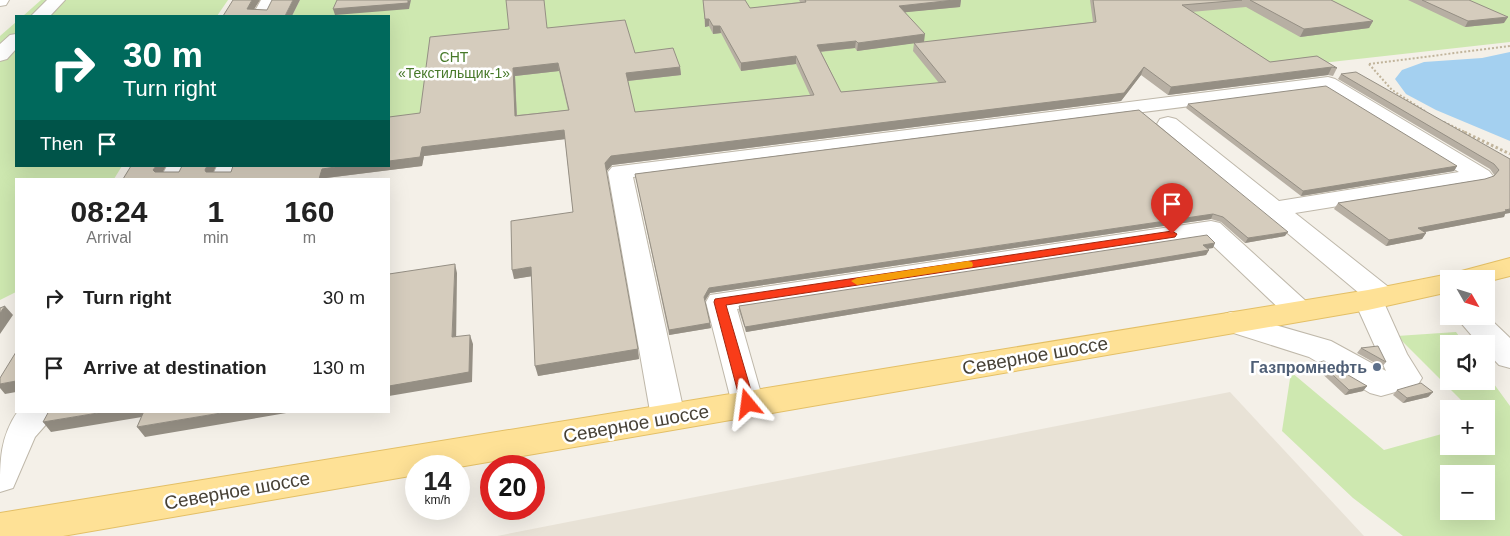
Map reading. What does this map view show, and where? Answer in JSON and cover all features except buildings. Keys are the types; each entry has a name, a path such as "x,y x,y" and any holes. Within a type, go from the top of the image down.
{"main road":[{"name":"Северное шоссе","path":"1495,272 1510,267"},
{"name":"Северное шоссе","path":"0,530 1440,287"}],"street":[{"path":"41,15 57,0"},
{"path":"261,15 269,0"},
{"path":"0,55 15,40"},
{"path":"668,417 620,172 1328,83 1481,176 1274,208"},
{"path":"1168,124 1274,208 1375,298 1393,356 1406,378 1381,384 1320,349 1230,322"},
{"path":"748,404 720,302 1211,229 1309,309"},
{"path":"1253,242 1309,309"},
{"path":"1479,325 1510,357"},
{"path":"0,477 20,423"}],"path":[{"path":"1428,113 1392,90 1369,64 1510,46"},
{"path":"1444,122 1510,154"}],"shaded area":[{"path":"1230,392 1364,536 497,536"}],"green space":[{"path":"41,0 228,0 218,15 24,15"},
{"name":"СНТ «Текстильщик-1»","path":"300,0 1510,0 1510,42 1313,64 1146,70 390,139 390,15 292,15"},
{"path":"15,23 15,167 121,167 115,178 15,178 15,292 0,300 0,36"},
{"path":"1456,332 1458,335 1440,335 1440,379 1397,336"},
{"path":"1291,372 1384,450 1440,434 1440,455 1495,455 1495,400 1461,400 1451,390 1495,390 1495,385 1510,406 1510,536 1403,536 1353,498 1282,431"}],"water":[{"path":"1510,52 1510,141 1436,110 1406,94 1395,79 1402,70 1424,62 1482,58"}],"slow traffic":[{"path":"857,281 968,265"}],"place":[{"name":"Газпромнефть","path":"1377,367"}],"route":[{"path":"748,404 720,302 1172,234"}]}
